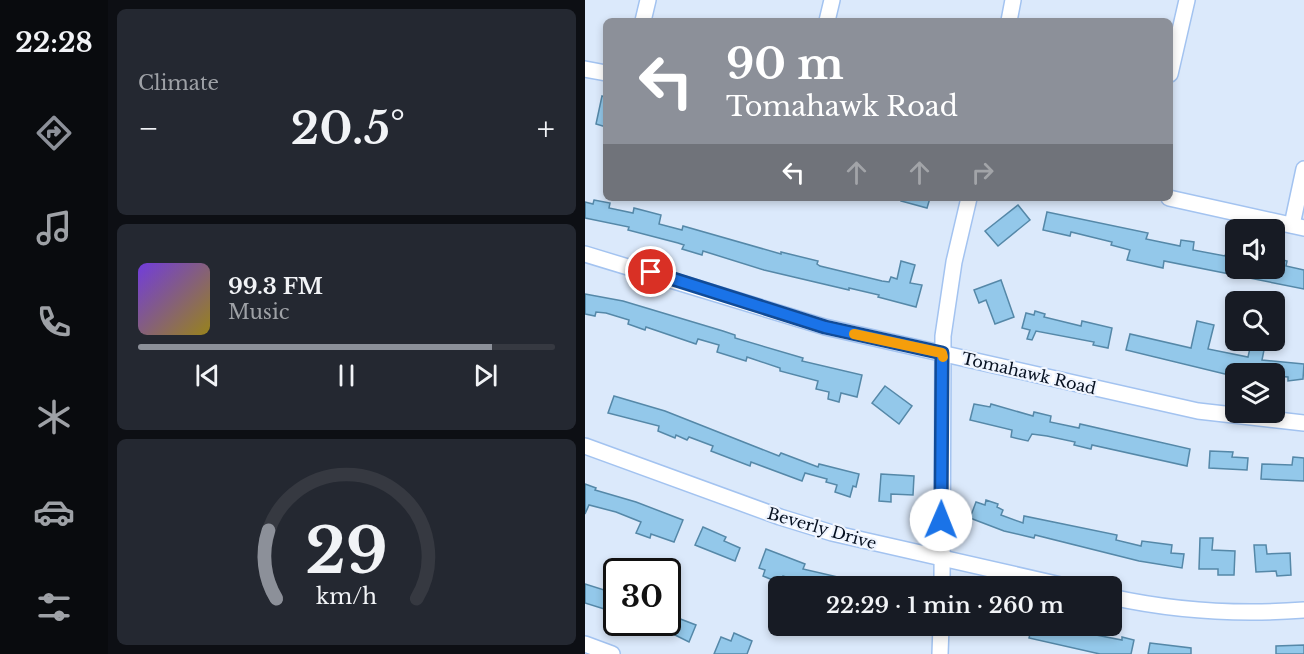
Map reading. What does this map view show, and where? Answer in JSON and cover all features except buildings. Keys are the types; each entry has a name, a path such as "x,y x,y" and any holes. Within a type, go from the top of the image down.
{"street":[{"path":"644,18 648,0"},
{"path":"828,18 832,0"},
{"path":"1010,18 1013,0"},
{"path":"1173,61 1187,0"},
{"path":"585,69 603,72"},
{"path":"1173,199 1298,226 1304,169"},
{"path":"942,576 942,353 949,289 968,201"},
{"name":"Tomahawk Road","path":"585,254 825,327 1199,411 1304,423"},
{"name":"Beverly Drive","path":"585,446 780,517 941,559 1019,576"},
{"path":"1122,599 1214,612 1304,610"},
{"path":"940,654 941,636"},
{"path":"586,647 612,654"}],"slow traffic":[{"path":"854,334 942,353 943,357"}],"route":[{"path":"651,272 825,327 942,353 941,520"}]}
